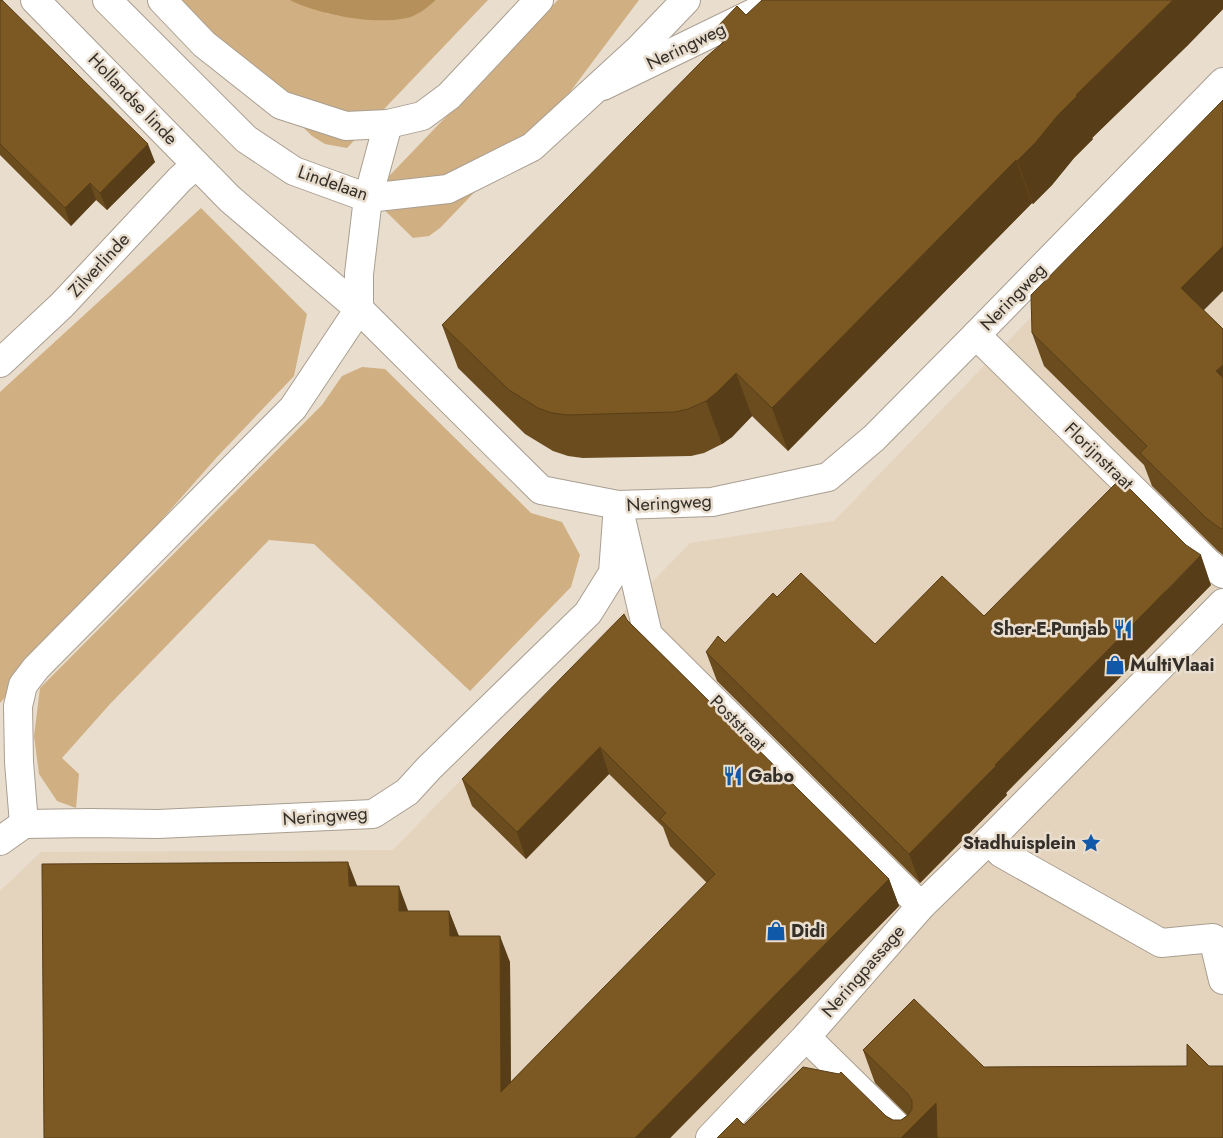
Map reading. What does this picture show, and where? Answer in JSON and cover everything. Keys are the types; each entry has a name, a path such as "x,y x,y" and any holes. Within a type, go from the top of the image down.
{"street":[{"name":"Hollandse linde","path":"35,0 230,199 359,309 541,490 618,505"},
{"name":"Lindelaan","path":"107,0 246,139 294,171 368,198 448,189 532,147 640,48 686,0"},
{"path":"162,0 204,44 281,105 346,126 388,124 422,116 449,96 539,0"},
{"name":"Neringweg","path":"593,91 780,0"},
{"name":"Neringweg","path":"24,824 158,824 373,814 391,804 406,792 588,613 613,573 618,505 712,502 828,477 874,438 1223,82"},
{"path":"0,841 24,824 19,762 18,706 23,685 43,661 293,408 359,309 359,274 368,198 388,124"},
{"name":"Zilverlinde","path":"0,364 62,305 180,179 196,165"},
{"name":"Florijnstraat","path":"976,335 1208,563 1223,574"},
{"name":"Poststraat","path":"618,505 648,635 921,906"},
{"path":"921,906 989,840 1223,603"},
{"path":"989,840 1001,853 1161,943 1218,933 1223,980"},
{"name":"Neringpassage","path":"710,1138 806,1037 921,906"},
{"path":"806,1037 909,1138"}],"shaded area":[{"path":"175,0 424,0 421,11 436,0 488,0 347,148 325,144 312,136","holes":["325,13 408,18 346,17"]},
{"path":"290,0 436,0 411,17 379,20 331,14"},
{"path":"558,0 639,0 567,96 440,228 429,236 413,238 370,196"},
{"path":"1223,123 1223,1138 0,1138 0,891 41,852 393,850 690,543 834,521"},
{"path":"201,208 307,314 294,376 217,457 0,703 0,392"},
{"path":"362,367 385,369 531,513 562,522 580,555 571,587 470,691 314,544 269,540 110,704 62,758 79,774 76,808 57,801 39,774 34,736 40,688 322,405 342,376"}],"building":[{"path":"0,0 148,144 100,193 90,183 65,208 0,144"},
{"path":"762,0 1173,0 1076,95 1036,142 1016,160 772,408 736,373 706,401 688,409 675,412 567,415 552,413 538,408 509,390 442,325 705,58 727,39 717,27 737,6 746,15"},
{"path":"1223,100 1223,246 1181,288 1223,329 1223,365 1216,371 1223,378 1223,528 1221,529 1206,518 1140,453 1147,446 1032,333 1031,295"},
{"path":"1120,479 1186,545 1201,555 909,854 706,652 718,636 725,643 773,593 777,597 801,573 875,644 942,576 984,616"},
{"path":"624,614 627,620 889,879 635,1138 44,1138 42,864 348,862 349,886 399,886 399,911 449,911 450,936 500,936 501,1092 715,874 660,819 666,813 600,747 517,832 462,779"},
{"path":"914,999 984,1067 1187,1066 1187,1044 1209,1066 1223,1066 1223,1138 937,1138 936,1103 901,1138 717,1138 737,1118 744,1125 803,1067 839,1074 841,1072 886,1116 893,1120 901,1120 912,1109 912,1101 908,1094 863,1050"}],"place":[{"name":"Sher-E-Punjab","path":"1123,629"},
{"name":"MultiVlaai","path":"1115,665"},
{"name":"Gabo","path":"733,776"},
{"name":"Stadhuisplein","path":"1091,843"},
{"name":"Didi","path":"776,931"}]}
